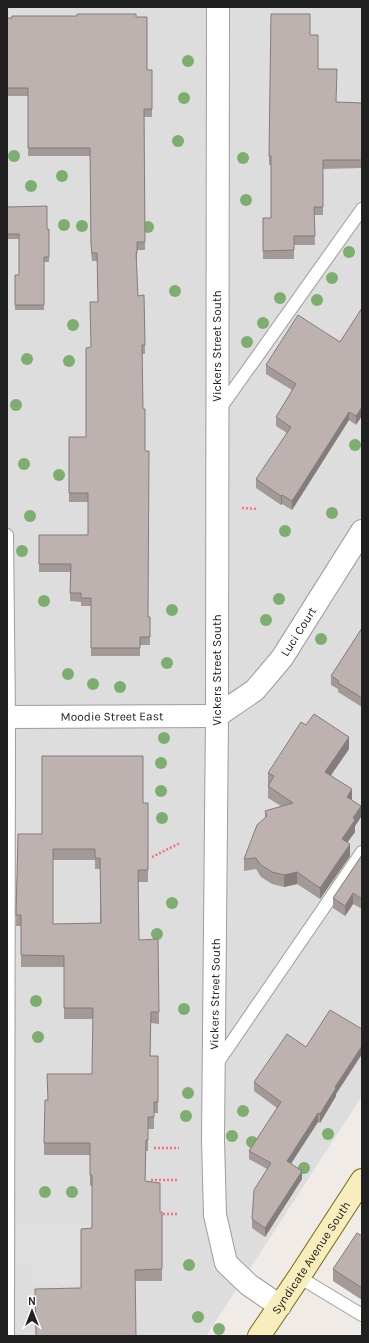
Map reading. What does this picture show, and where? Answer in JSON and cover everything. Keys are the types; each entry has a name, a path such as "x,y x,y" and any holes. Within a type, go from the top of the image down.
{"street":[{"name":"Vickers Street South","path":"218,7 217,716 213,1140 215,1215 226,1263 249,1285 280,1306"},
{"name":"Luci Court","path":"217,716 255,690 282,658 362,531"},
{"name":"Moodie Street East","path":"8,716 217,716"},
{"name":"Syndicate Avenue South","path":"259,1336 362,1180"}],"lane":[{"path":"217,413 362,209"},
{"path":"7,535 8,1336"},
{"path":"214,1068 362,852"},
{"path":"299,1277 362,1315"}],"path":[{"path":"152,857 180,843"},
{"path":"154,1148 180,1148"},
{"path":"151,1180 180,1180"},
{"path":"163,1214 180,1214"}],"shaded area":[{"path":"7,7 362,7 362,1096 206,1336 7,1336"},
{"path":"16,1225 90,1225 91,1283 33,1284 32,1265 16,1265"}],"building":[{"path":"77,14 136,14 136,17 147,17 147,70 152,70 152,109 144,109 145,242 137,242 136,253 138,296 144,295 145,345 142,345 143,409 145,409 145,451 149,451 148,617 150,617 150,637 140,637 140,648 91,648 91,598 81,598 81,593 70,593 71,564 39,564 39,535 88,535 88,493 69,493 69,437 86,437 86,348 91,347 90,302 98,302 97,253 92,253 91,244 90,148 28,148 28,88 7,88 7,18 12,18 12,16 77,16"},
{"path":"271,14 310,14 310,35 318,35 318,69 337,69 336,102 362,103 362,160 323,160 323,207 314,207 315,236 294,236 294,250 263,251 263,218 271,218 271,156 269,156"},
{"path":"47,206 49,257 44,257 44,305 15,305 15,275 19,275 19,234 7,234 7,207"},
{"path":"362,308 362,407 356,416 349,412 292,501 282,495 281,496 256,479 291,427 276,417 296,384 266,365 298,315 340,342"},
{"path":"362,628 362,698 338,683 339,681 331,676"},
{"path":"314,714 349,737 325,772 352,789 347,797 361,806 353,818 355,820 342,839 350,844 320,888 297,872 284,875 272,872 261,865 256,858 244,859 257,825 267,816 265,811 293,803 268,786 274,776 268,773 301,722 306,725"},
{"path":"42,756 143,756 143,803 148,803 148,870 138,870 139,940 158,939 159,1012 151,1012 150,1056 158,1056 158,1102 154,1102 154,1117 148,1117 145,1181 160,1183 160,1212 162,1212 162,1269 135,1270 136,1336 36,1336 35,1289 81,1288 81,1229 92,1228 92,1175 90,1175 90,1143 44,1143 45,1100 48,1100 47,1074 92,1074 93,1008 64,1008 64,956 21,955 21,915 16,915 18,834 42,834","holes":["53,849 95,849 95,858 100,858 101,923 53,924"]},
{"path":"362,855 362,899 353,893 345,906 333,898"},
{"path":"330,1010 362,1029 362,1046 335,1087 336,1088 320,1114 318,1113 287,1161 302,1171 265,1228 252,1219 254,1190 271,1163 249,1151 281,1102 254,1082 287,1034 306,1047"},
{"path":"357,1233 362,1236 362,1288 333,1269"}]}
